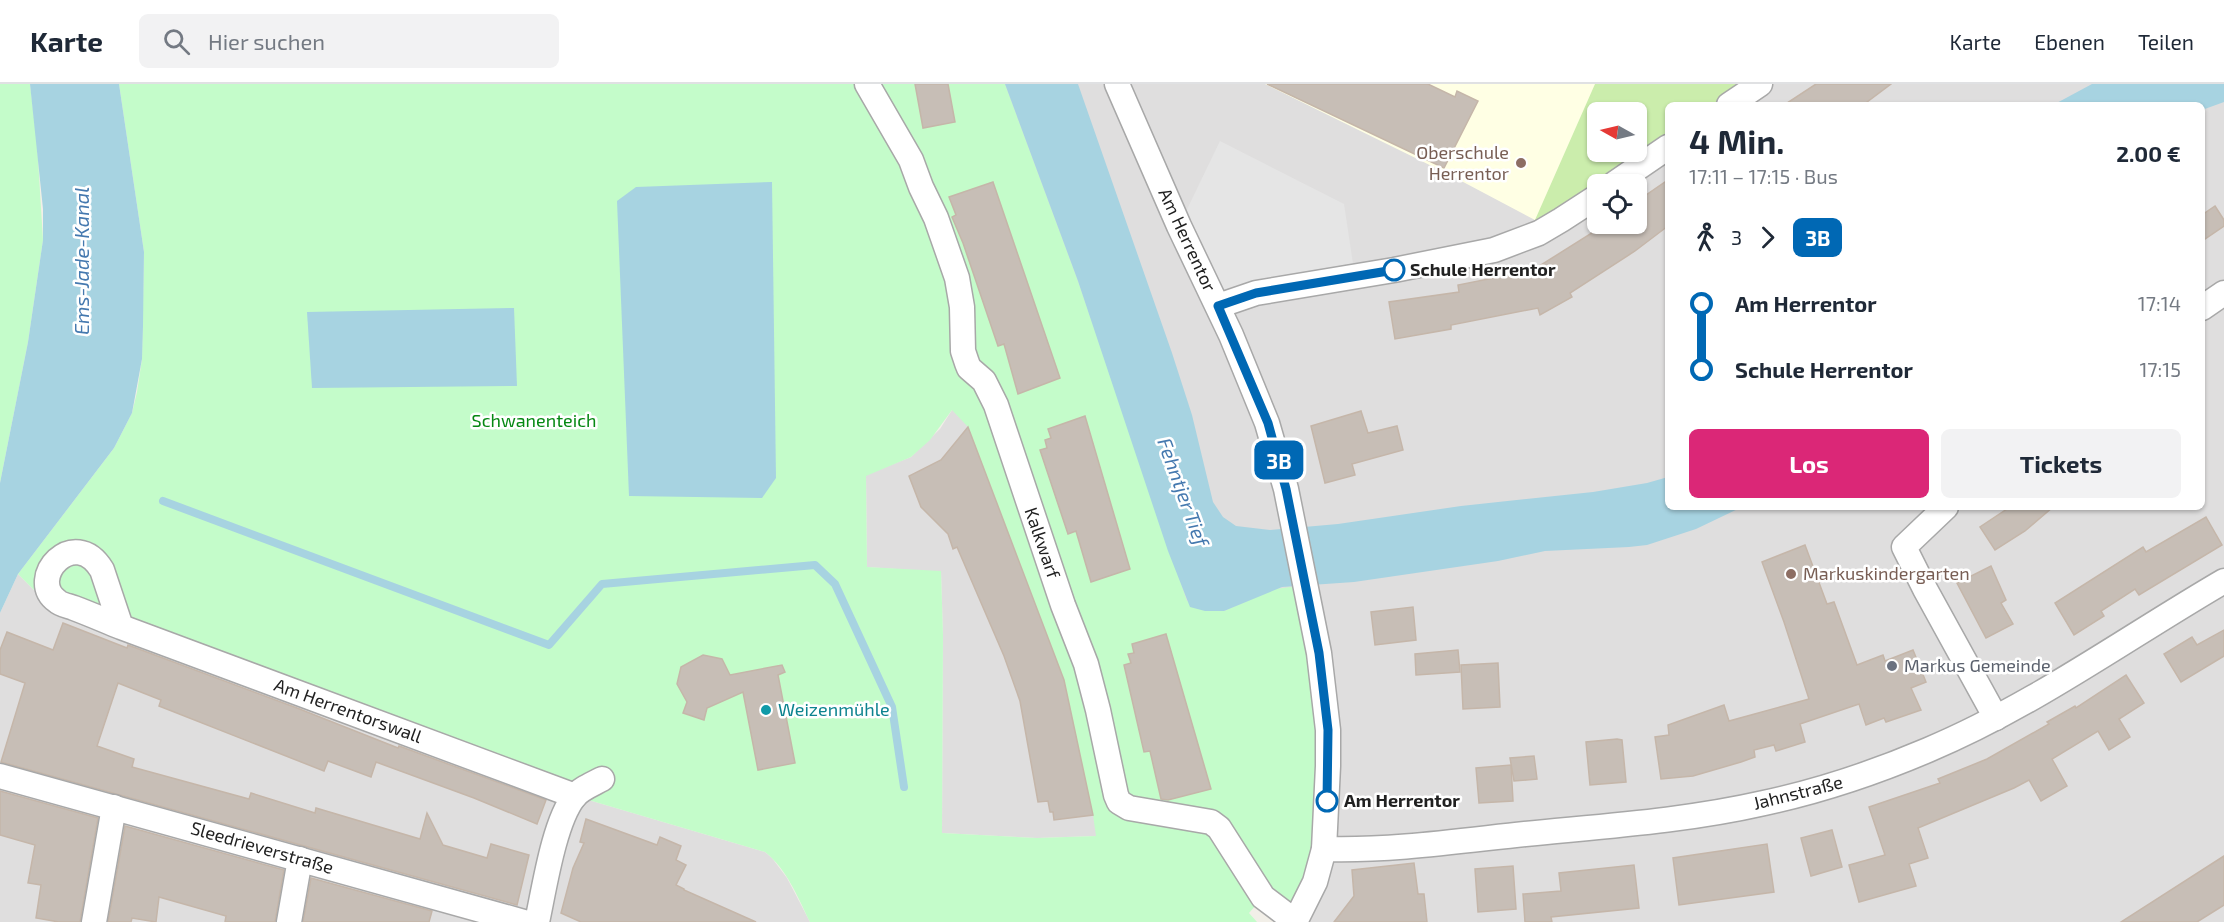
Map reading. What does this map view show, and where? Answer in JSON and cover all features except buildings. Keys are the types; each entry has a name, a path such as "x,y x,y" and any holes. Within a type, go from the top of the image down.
{"street":[{"name":"Kalkwarf","path":"867,84 911,160 948,251 962,307 963,346 967,363 969,368 984,381 996,405 1063,605 1086,664 1119,802 1129,808 1211,822 1220,828 1263,897 1296,922"},
{"name":"Am Herrentor","path":"1116,84 1179,226 1218,306 1268,423 1290,507 1319,653 1328,730 1324,849 1315,882 1296,922"},
{"path":"1733,102 1760,84"},
{"path":"1629,174 1665,149"},
{"path":"1218,306 1236,298 1264,291 1394,270 1494,250 1539,233 1587,203"},
{"path":"2205,306 2224,293"},
{"path":"1943,510 1904,547 1996,718"},
{"name":"Jahnstraße","path":"1324,849 1401,847 1689,817 1761,804 1841,783 1929,750 1996,718 2087,666 2224,581"},
{"name":"Am Herrentorswall","path":"122,627 575,796"},
{"name":"Sleedrieverstraße","path":"0,776 524,922"},
{"path":"537,922 554,846 575,796 602,779"},
{"path":"94,922 114,807"},
{"path":"289,922 300,859"}],"shaded area":[{"path":"867,84 2224,84 2224,922 1289,922 1280,912 1096,836 1037,838 942,833 941,572 867,567 866,475 911,457 940,429 952,410"},
{"name":"Oberschule Herrentor","path":"1265,84 1727,84 1647,110 1647,102 1587,102 1587,162 1618,162 1601,174 1587,174 1587,184 1535,220 1450,175"},
{"path":"1220,141 1344,204 1355,277 1218,306 1179,226"},
{"path":"18,574 34,590 575,796 765,852 787,878 810,922 0,922 0,613"}],"green space":[{"path":"0,84 30,84 37,143 43,240 28,342 0,483"},
{"name":"Schwanenteich","path":"119,84 1005,84 1078,281 1187,601 1224,611 1275,589 1306,585 1326,809 1295,921 1263,897 1249,913 1257,922 810,922 786,875 765,852 575,796 56,601 34,590 18,574 114,448 132,413 142,359 144,252","holes":["952,410 968,427 1064,680 1096,836 1037,838 942,833 941,571 867,567 866,476 911,457 930,440"]},
{"path":"1595,84 1758,84 1731,102 1665,102 1665,148 1647,160 1647,102 1587,102"},
{"path":"1587,102 1587,162 1644,162 1626,174 1587,174 1587,193 1538,232 1535,220"}],"water":[{"name":"Ems-Jade-Kanal","path":"30,84 119,84 144,252 142,359 132,413 114,448 18,574 0,613 0,483 28,342 43,240 43,209"},
{"name":"Fehntjer Tief","path":"1005,84 1078,84 1172,353 1192,415 1213,502 1223,517 1236,526 1270,530 1338,524 1461,506 1593,492 1665,478 1665,510 1736,510 1696,529 1647,545 1545,551 1498,561 1354,582 1282,587 1224,611 1205,611 1190,607 1168,551 1078,281"},
{"path":"2092,84 2224,84 2224,102 2205,109 2205,102 2059,102"},
{"name":"Schwanenteich","path":"772,182 776,478 762,498 629,496 617,201 636,187"},
{"path":"514,308 517,386 312,388 307,312"}],"waterway":[{"path":"163,501 549,645 602,584 815,565 835,584 892,707 904,787"}],"bus line":[{"name":"3B","path":"1327,801 1328,730 1324,689 1319,653 1286,489 1268,423 1218,306 1256,293 1394,270"}],"place":[{"name":"Oberschule Herrentor","path":"1521,163"},
{"name":"Schule Herrentor","path":"1394,270"},
{"name":"Markuskindergarten","path":"1791,574"},
{"name":"Markus Gemeinde","path":"1892,666"},
{"name":"Weizenmühle","path":"766,710"},
{"name":"Am Herrentor","path":"1327,801"}]}
